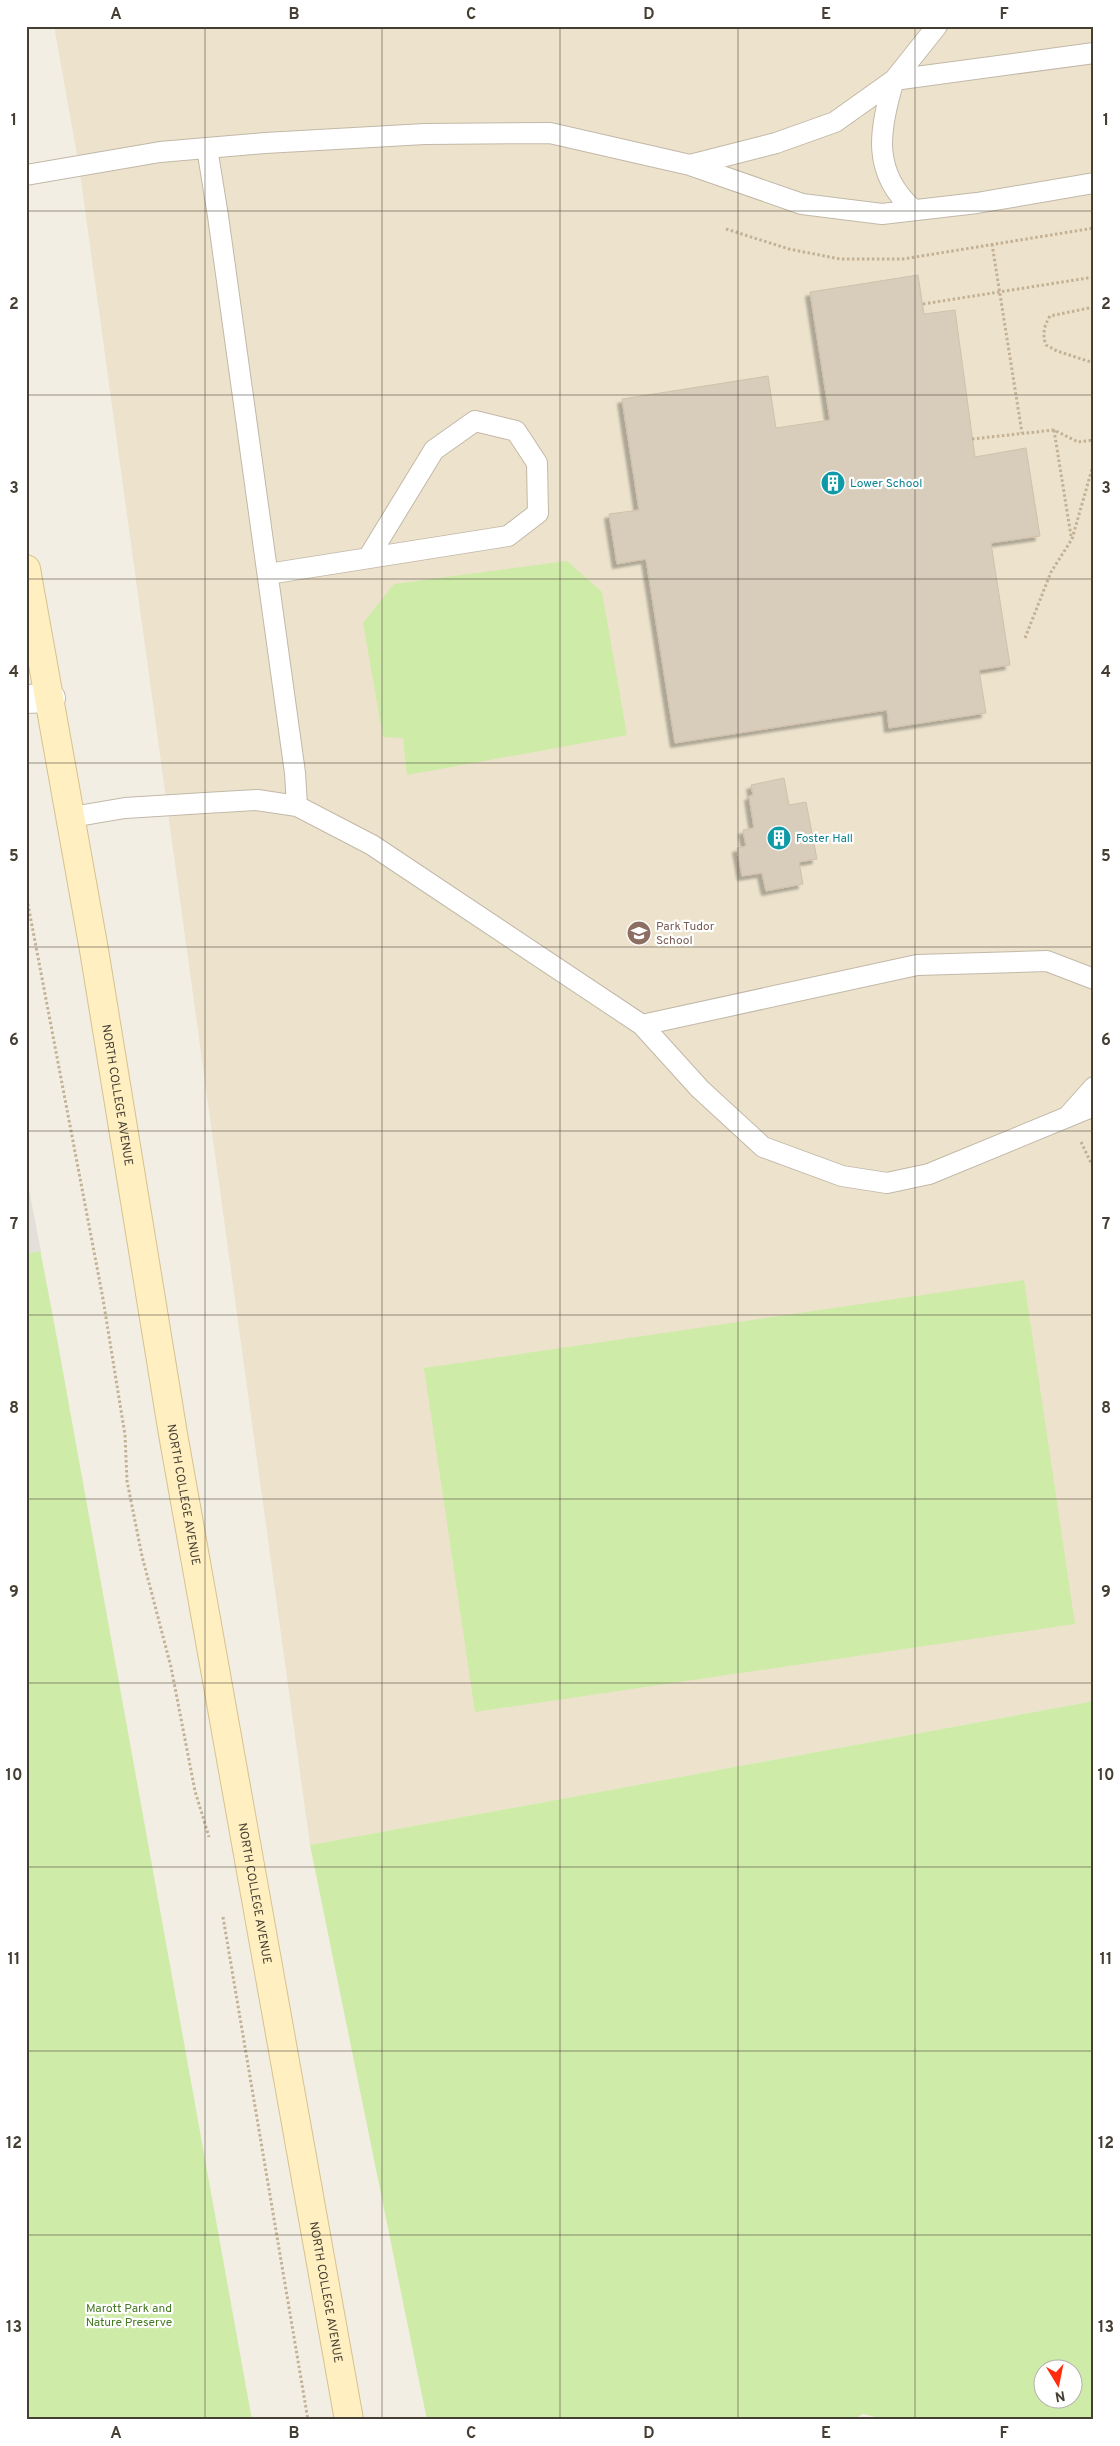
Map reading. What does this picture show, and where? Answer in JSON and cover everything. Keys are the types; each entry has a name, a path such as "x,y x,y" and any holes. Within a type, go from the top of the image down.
{"main road":[{"name":"NORTH COLLEGE AVENUE","path":"26,568 39,698 72,817 173,1434 349,2420"}],"lane":[{"path":"690,165 776,143 835,122 894,80 937,26"},
{"path":"894,80 1094,52"},
{"path":"894,80 884,114 881,145 885,167 898,196 914,210"},
{"path":"26,175 160,152 207,148 425,134 550,133 690,165 802,204 882,214 977,203 1094,183"},
{"path":"207,148 268,574 298,806"},
{"path":"268,574 508,536 538,513 537,462 516,430 475,421 434,450 368,558"},
{"path":"72,817 125,808 258,800 298,806 372,845 642,1025 700,1089 763,1147 842,1176 887,1183 929,1174 1094,1106"},
{"path":"642,1025 917,964 1047,961 1094,978"},
{"path":"1068,1116 1094,1087"}],"path":[{"path":"726,229 789,249 840,259 903,259 1094,228"},
{"path":"992,244 1022,433"},
{"path":"923,304 1094,277"},
{"path":"1094,307 1050,316 1045,324 1043,338 1046,345 1057,351 1094,362"},
{"path":"1054,430 1072,539"},
{"path":"972,439 1054,430 1078,442 1094,440"},
{"path":"1025,638 1051,572 1072,539 1094,462"},
{"path":"26,894 103,1299 125,1435 127,1481 142,1556 171,1667 195,1791 211,1844"},
{"path":"222,1912 308,2420"}],"shaded area":[{"name":"Park Tudor School","path":"54,26 1094,26 1094,1701 310,1845 79,166"},
{"path":"26,1175 41,1251 26,1254"}],"green space":[{"path":"567,561 602,592 627,735 407,775 403,738 383,737 363,623 394,584"},
{"name":"Marott Park and Nature Preserve","path":"26,1175 56,1333 252,2420 26,2420"},
{"path":"1024,1280 1075,1624 475,1712 424,1368"},
{"path":"1094,1701 1094,2420 887,2420 863,2414 852,2420 427,2420 310,1845"}],"building":[{"name":"Lower School","path":"918,275 924,314 955,310 975,457 1026,448 1040,536 991,543 1010,665 979,670 986,713 889,728 887,710 675,743 646,559 617,564 609,514 639,510 622,399 768,376 776,428 830,420 810,292"},
{"name":"Foster Hall","path":"784,778 789,805 806,802 817,859 799,862 803,884 766,891 762,873 742,876 737,848 746,846 743,830 754,828 749,796 753,795 751,785"}],"place":[{"name":"Lower School","path":"833,483"},
{"name":"Foster Hall","path":"779,838"},
{"name":"Park Tudor School","path":"639,933"}]}
